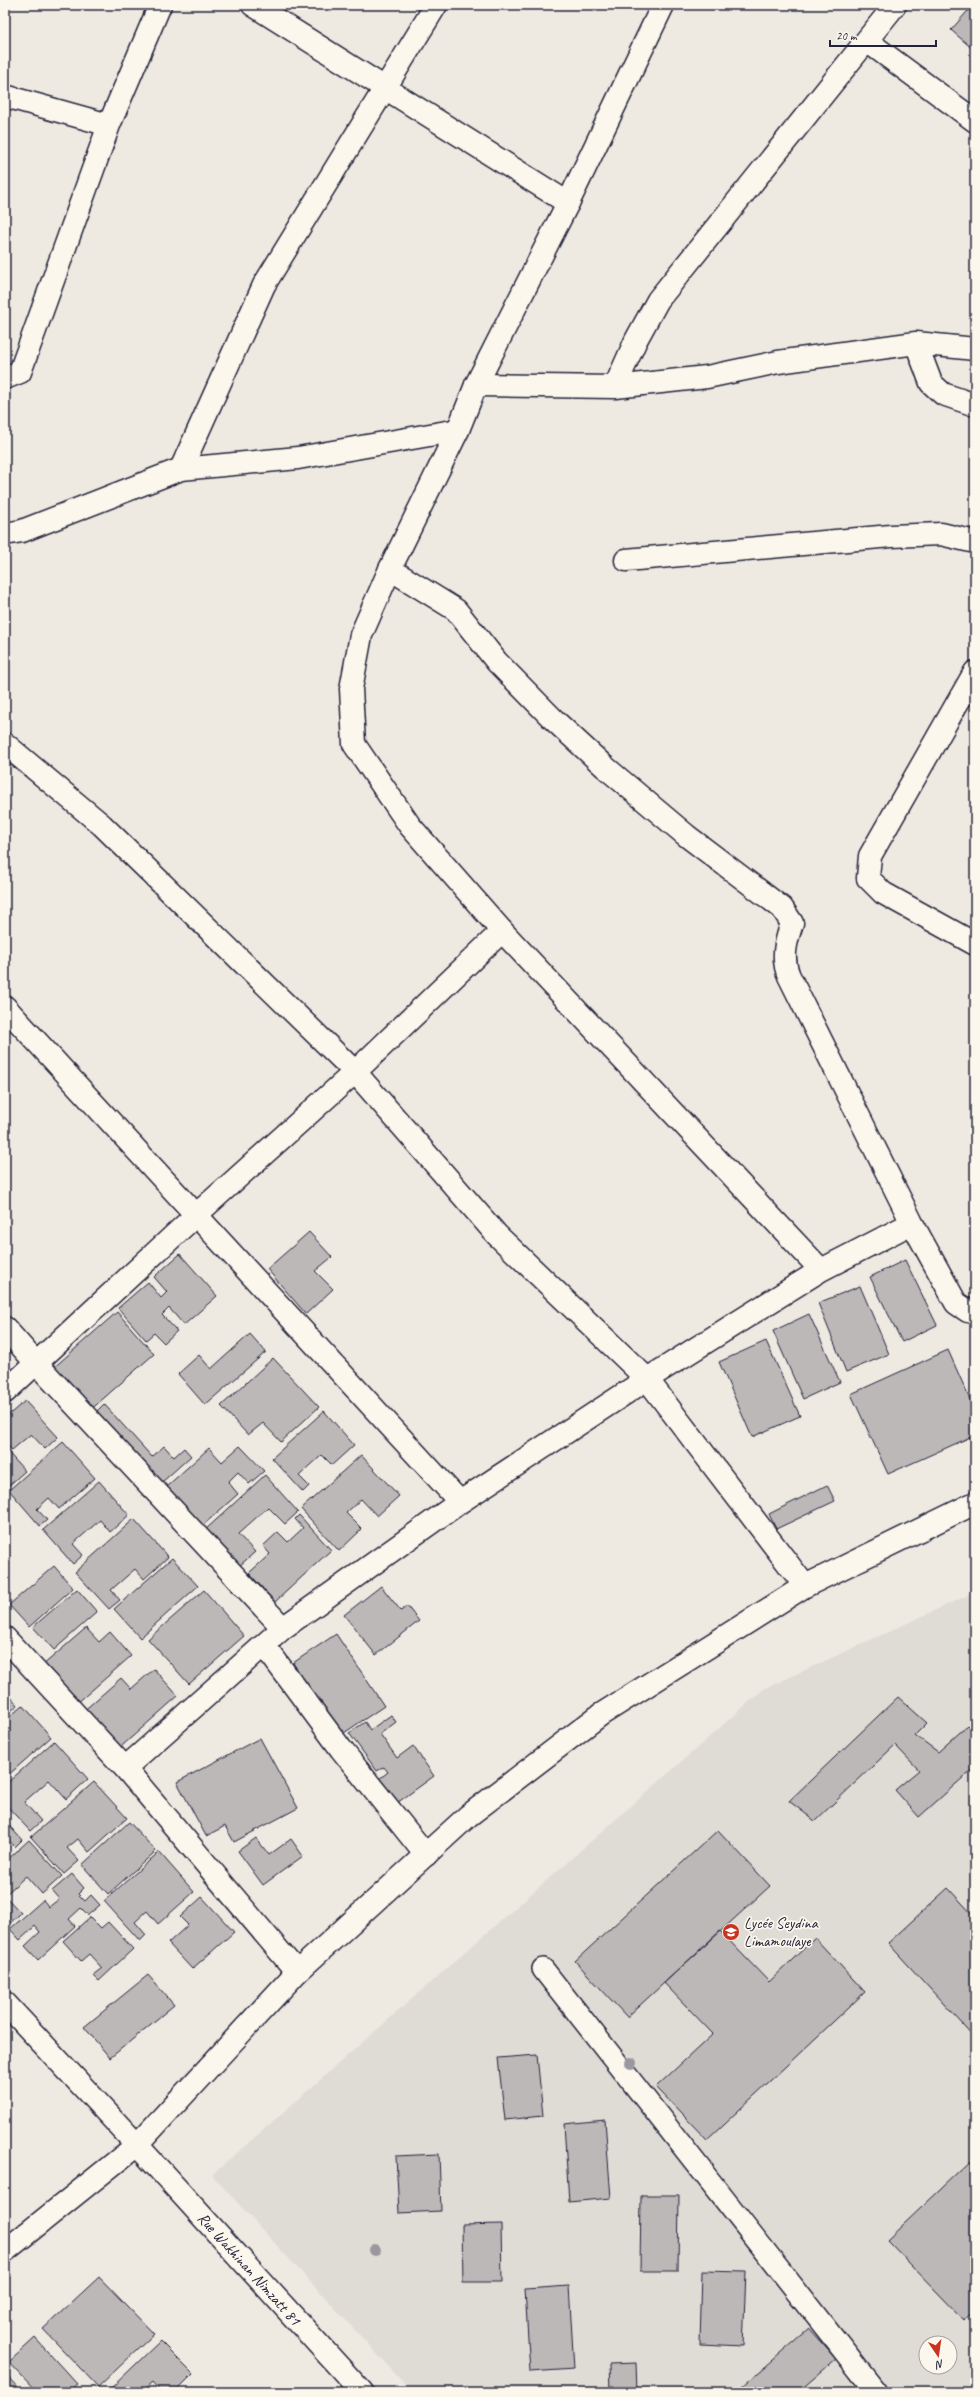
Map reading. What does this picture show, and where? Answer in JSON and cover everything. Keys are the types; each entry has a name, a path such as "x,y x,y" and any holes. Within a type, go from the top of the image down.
{"street":[{"path":"5,378 12,377 20,372 109,125 160,5"},
{"path":"253,5 568,203"},
{"path":"181,469 264,285 384,87 436,5"},
{"path":"663,5 568,203 476,385 458,430 390,569 361,635 351,689 354,744 410,826 502,931 821,1270"},
{"path":"615,387 636,340 658,300 867,42 895,5"},
{"path":"867,42 975,121"},
{"path":"5,96 109,125"},
{"path":"476,385 615,387 707,377 778,362 916,343 975,349"},
{"path":"916,343 931,383 943,394 975,405"},
{"path":"5,534 22,530 181,469 298,458 458,430"},
{"path":"626,560 891,536 941,534 975,542"},
{"path":"390,569 456,610 497,662 554,720 599,762 687,836 782,908 788,915 792,923 786,943 785,967 830,1063 912,1224 956,1303 968,1311 975,1312"},
{"path":"975,672 870,856 868,878 883,894 975,944"},
{"path":"5,744 102,825 355,1072 497,1235 647,1379 805,1586"},
{"path":"5,1392 196,1215 355,1072 502,931"},
{"path":"5,1006 460,1502"},
{"path":"126,1768 283,1628 460,1502 647,1379 821,1270 912,1224"},
{"path":"5,1328 283,1628"},
{"path":"5,2251 137,2145 297,1972 468,1816 600,1715 805,1586 975,1503"},
{"path":"5,1638 126,1768 297,1972"},
{"path":"264,1645 341,1749 426,1855"},
{"name":"Rue Wakhinan Nimzatt 81","path":"5,2003 137,2145 362,2392"}],"lane":[{"path":"543,1970 876,2392"}],"shaded area":[{"name":"Lycée Seydina Limamoulaye","path":"975,1592 975,2392 412,2392 212,2175 764,1689"}],"building":[{"path":"972,6 975,8 975,51 951,30"},
{"path":"309,1232 332,1257 315,1271 333,1289 306,1314 267,1269"},
{"path":"180,1254 217,1296 184,1325 169,1308 162,1315 177,1331 164,1343 154,1333 146,1340 118,1308 148,1282 161,1298 167,1292 154,1277"},
{"path":"905,1260 937,1325 902,1342 870,1277"},
{"path":"860,1286 889,1354 846,1372 818,1303"},
{"path":"117,1312 154,1354 88,1412 51,1370"},
{"path":"809,1314 840,1382 803,1399 773,1331"},
{"path":"250,1334 266,1352 205,1405 178,1374 199,1355 211,1369"},
{"path":"766,1341 800,1416 752,1437 719,1362"},
{"path":"948,1350 975,1411 975,1435 888,1474 851,1394"},
{"path":"273,1358 319,1407 281,1442 263,1423 248,1435 221,1406"},
{"path":"25,1401 58,1437 45,1449 31,1434 12,1450 5,1443 5,1418"},
{"path":"104,1404 152,1457 164,1446 174,1457 184,1448 191,1456 161,1483 97,1411"},
{"path":"324,1411 354,1445 332,1465 322,1455 299,1476 309,1486 303,1492 272,1458"},
{"path":"63,1442 95,1478 59,1509 49,1498 37,1509 47,1520 40,1526 9,1490"},
{"path":"240,1446 264,1471 249,1484 238,1472 228,1482 238,1494 201,1527 165,1488 209,1448 222,1462"},
{"path":"5,1449 25,1471 5,1489"},
{"path":"361,1455 399,1496 377,1516 361,1499 346,1513 362,1529 339,1551 301,1509"},
{"path":"265,1475 298,1512 285,1524 268,1507 238,1534 255,1552 238,1567 204,1531"},
{"path":"99,1481 129,1515 110,1532 100,1520 73,1544 83,1555 73,1564 43,1530"},
{"path":"827,1485 835,1501 776,1529 769,1514"},
{"path":"299,1515 331,1550 275,1602 249,1573 270,1554 263,1546 278,1532 288,1542 303,1528 295,1519"},
{"path":"134,1519 168,1557 144,1579 135,1569 111,1590 120,1600 109,1609 75,1572"},
{"path":"172,1558 198,1586 140,1638 114,1609"},
{"path":"54,1566 73,1588 29,1627 9,1605"},
{"path":"381,1586 401,1611 407,1606 419,1621 376,1655 344,1615"},
{"path":"77,1589 97,1612 54,1650 33,1627"},
{"path":"204,1590 244,1636 189,1684 148,1639"},
{"path":"86,1628 99,1642 110,1632 131,1656 76,1704 42,1666"},
{"path":"336,1634 384,1706 341,1735 293,1663"},
{"path":"154,1669 178,1696 114,1753 80,1714 121,1678 131,1689"},
{"path":"5,1691 18,1705 5,1716"},
{"path":"898,1697 927,1723 915,1735 938,1752 968,1725 975,1731 975,1767 919,1817 895,1790 919,1770 895,1745 815,1821 789,1801"},
{"path":"23,1705 51,1737 5,1778 5,1721"},
{"path":"391,1715 396,1722 380,1734 397,1758 413,1746 434,1776 397,1803 379,1779 388,1772 384,1767 377,1771 349,1733 365,1722 370,1730"},
{"path":"260,1738 298,1808 234,1842 225,1826 206,1836 177,1782"},
{"path":"54,1741 88,1779 66,1799 49,1780 24,1802 41,1821 30,1831 5,1804 5,1785"},
{"path":"94,1782 127,1818 89,1852 78,1839 67,1848 79,1861 64,1874 31,1837"},
{"path":"5,1821 22,1840 15,1847 5,1836"},
{"path":"129,1822 156,1851 108,1894 82,1865"},
{"path":"718,1830 770,1886 627,2017 575,1961"},
{"path":"256,1838 269,1855 291,1839 303,1856 263,1885 238,1851"},
{"path":"29,1840 62,1876 42,1894 26,1876 5,1895 5,1862"},
{"path":"159,1852 194,1892 158,1924 147,1911 135,1922 146,1935 140,1941 104,1901"},
{"path":"72,1874 84,1888 78,1894 85,1901 91,1895 100,1905 88,1915 81,1908 69,1919 75,1926 38,1960 25,1946 40,1932 35,1926 20,1940 10,1929 43,1900 49,1907 59,1899 52,1891"},
{"path":"948,1888 975,1917 975,2038 888,1943"},
{"path":"5,1896 21,1913 7,1926 5,1924"},
{"path":"202,1897 234,1932 192,1969 168,1943 188,1925 180,1917"},
{"path":"90,1917 101,1928 108,1922 133,1949 99,1981 93,1975 102,1968 89,1954 81,1961 63,1941"},
{"path":"720,1931 769,1982 815,1938 865,1992 707,2140 656,2087 713,2034 664,1983"},
{"path":"148,1975 174,2005 110,2058 84,2027"},
{"path":"537,2055 543,2116 505,2120 498,2058"},
{"path":"605,2120 611,2198 569,2202 564,2124"},
{"path":"439,2154 441,2211 399,2213 396,2156"},
{"path":"975,2157 975,2310 964,2320 887,2240"},
{"path":"641,2195 679,2195 678,2271 640,2271"},
{"path":"501,2224 502,2282 463,2282 462,2225"},
{"path":"702,2271 746,2272 743,2346 700,2344"},
{"path":"99,2277 154,2334 98,2387 43,2329"},
{"path":"569,2286 574,2369 530,2372 525,2289"},
{"path":"809,2329 836,2359 798,2392 736,2392"},
{"path":"35,2338 77,2384 68,2392 37,2392 9,2362"},
{"path":"160,2341 193,2374 175,2392 161,2392 152,2382 141,2392 107,2392"},
{"path":"636,2363 637,2392 610,2392 609,2364"},
{"path":"5,2374 22,2392 5,2392"}],"place":[{"name":"Lycée Seydina Limamoulaye","path":"731,1932"}]}
